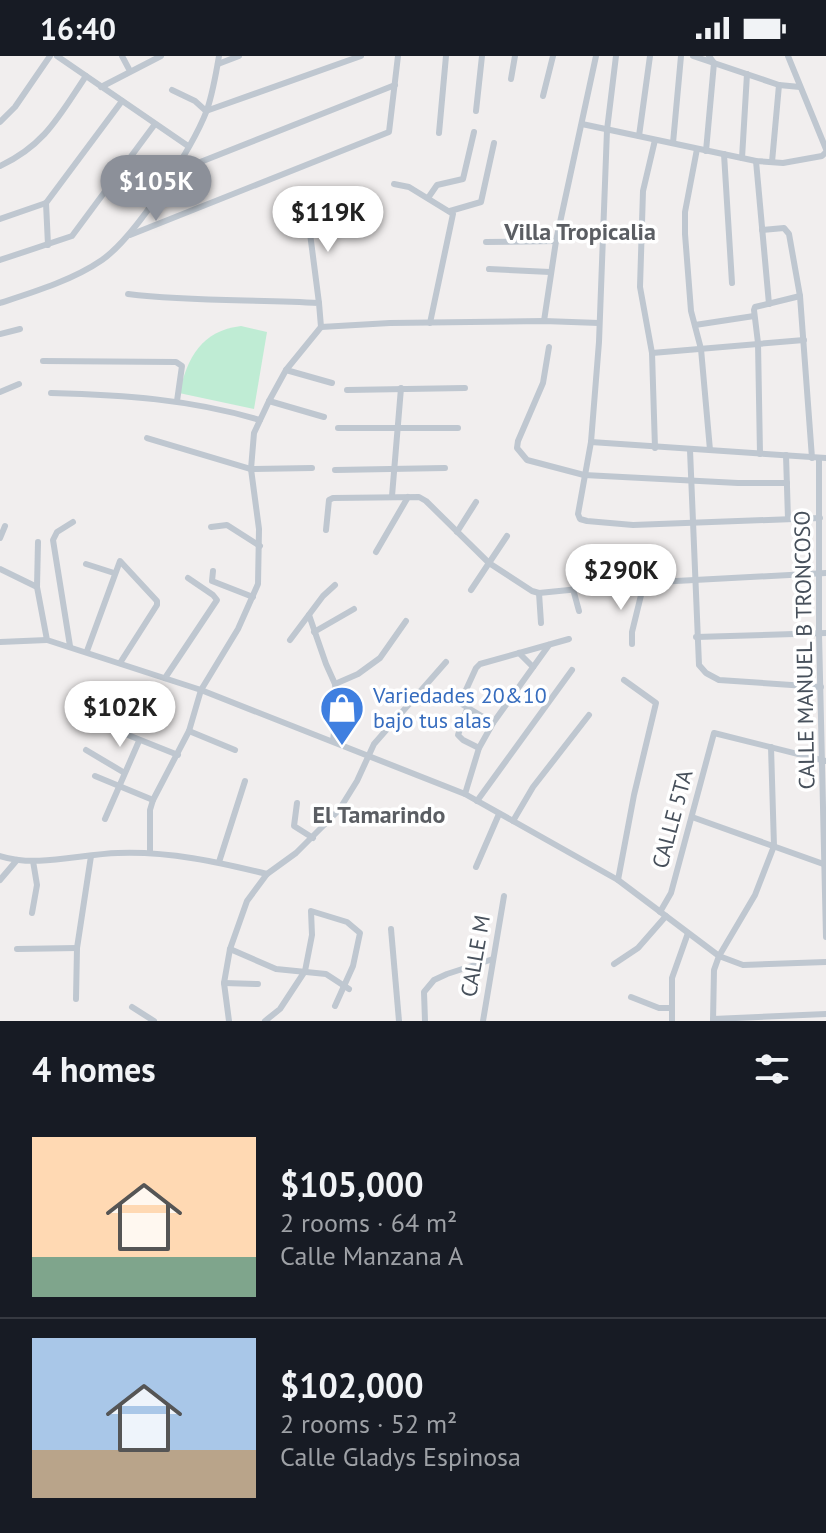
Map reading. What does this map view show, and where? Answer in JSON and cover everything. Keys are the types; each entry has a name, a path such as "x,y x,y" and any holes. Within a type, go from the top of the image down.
{"street":[{"path":"0,122 15,107 50,56"},
{"path":"57,56 188,146"},
{"path":"122,56 130,71"},
{"path":"101,87 161,56"},
{"path":"0,303 68,278 99,262 130,235 188,146 206,111 219,60 239,56"},
{"path":"206,111 361,56"},
{"path":"130,235 389,132 398,56"},
{"path":"439,133 446,56"},
{"path":"476,111 482,56"},
{"path":"511,79 515,56"},
{"path":"543,96 553,56"},
{"path":"544,321 556,241 596,56"},
{"path":"616,56 607,130 591,442 578,514 580,519 633,525 820,518"},
{"path":"639,136 650,56"},
{"path":"673,143 681,56"},
{"path":"693,56 779,85 800,87"},
{"path":"706,151 714,63 709,56"},
{"path":"582,124 756,161 783,163 826,152 788,56"},
{"path":"742,158 747,74"},
{"path":"0,166 33,148 86,76"},
{"path":"170,174 395,85"},
{"path":"772,162 779,85"},
{"path":"172,90 195,101 206,111"},
{"path":"0,219 46,203 122,101"},
{"path":"0,260 64,240 79,228 155,124"},
{"path":"428,198 437,185 462,181 474,132"},
{"path":"655,140 643,191 640,287 652,353 655,448"},
{"path":"450,211 481,202 494,143"},
{"path":"697,149 685,212 685,234 691,311 701,349 710,450"},
{"path":"724,154 732,283"},
{"path":"756,161 769,304"},
{"path":"394,184 406,185 453,214 430,323"},
{"path":"46,203 48,245"},
{"path":"150,852 150,810 153,800 189,731 201,690 238,629 258,584 260,546 251,469 254,433 286,370 321,327 307,210"},
{"name":"CALLE MANUEL B TRONCOSO","path":"762,230 787,230 800,296 819,458 826,937"},
{"path":"486,242 556,241"},
{"path":"489,269 550,272"},
{"path":"128,294 183,300 293,300 319,303"},
{"path":"760,454 755,307 800,296"},
{"path":"695,325 754,316"},
{"path":"321,327 544,321 599,323"},
{"path":"0,334 20,329"},
{"path":"652,353 804,340"},
{"path":"549,347 543,383 521,431 517,448 527,460 584,475 787,483"},
{"path":"43,361 176,362 182,366 177,401"},
{"path":"286,370 332,383"},
{"path":"0,392 19,384"},
{"path":"392,496 401,388"},
{"path":"347,390 465,388"},
{"path":"51,393 177,401 260,420"},
{"path":"269,401 324,417"},
{"path":"338,428 458,428"},
{"path":"147,438 251,469 312,468"},
{"path":"591,442 819,458"},
{"path":"690,450 699,665 719,680 821,687"},
{"path":"786,455 788,519"},
{"path":"335,470 445,468"},
{"path":"326,530 331,499 392,496 426,501 489,563 539,593 644,583 823,573"},
{"path":"376,552 408,497"},
{"path":"457,532 476,502"},
{"path":"70,646 53,540 57,532 73,522"},
{"path":"211,527 227,525 260,546"},
{"path":"0,538 5,526"},
{"path":"471,590 507,536"},
{"path":"38,542 37,587 47,640"},
{"path":"87,651 120,561 157,601 120,663"},
{"path":"86,564 114,573"},
{"path":"0,569 37,587"},
{"path":"213,571 211,579 215,582 253,597"},
{"path":"165,678 217,600 188,578"},
{"path":"632,644 644,583"},
{"path":"290,640 335,585"},
{"path":"573,589 579,611"},
{"path":"539,593 541,623"},
{"path":"314,632 354,609"},
{"path":"309,615 335,684 337,704 333,741"},
{"path":"335,684 358,674 380,658 406,621"},
{"path":"696,637 823,634"},
{"path":"493,723 467,709 460,700 476,668 480,664 569,639"},
{"path":"0,642 47,640 87,651 201,690 465,794 618,880 719,956 743,965 826,962"},
{"path":"465,794 479,748 493,723 550,645"},
{"path":"519,653 533,667"},
{"path":"229,1021 224,983 230,949 247,901 267,874 313,838 339,810 369,754 388,727 446,662"},
{"path":"477,801 572,670"},
{"path":"618,880 656,703 624,680"},
{"path":"467,709 458,735 479,748"},
{"path":"73,713 178,755"},
{"path":"513,821 533,787 589,715"},
{"path":"189,731 235,750"},
{"name":"CALLE 5TA","path":"614,964 638,948 663,914 714,733 771,747"},
{"path":"105,819 139,741"},
{"path":"824,760 771,747 774,846 755,895 714,970 713,1020 826,1014"},
{"path":"86,750 123,772"},
{"path":"95,776 153,800"},
{"path":"219,862 245,781"},
{"path":"297,803 294,826 313,838"},
{"path":"476,867 499,814"},
{"path":"692,817 826,865"},
{"path":"0,856 33,861 150,852 219,862 267,874"},
{"path":"76,999 77,948 91,856"},
{"path":"0,880 17,860"},
{"path":"32,913 37,885 33,861"},
{"name":"CALLE M","path":"483,1021 504,896"},
{"path":"265,1021 280,1009 305,971 312,935 311,911 347,922 360,933 353,966 335,1006"},
{"path":"391,929 399,1021"},
{"path":"672,1021 672,978 688,933"},
{"path":"17,949 77,948"},
{"path":"230,949 276,969 326,974 346,986"},
{"path":"425,1021 424,992 434,980 493,959"},
{"path":"224,983 258,984"},
{"path":"631,997 659,1008 671,1008"},
{"path":"132,1007 154,1021"}],"green space":[{"path":"241,326 267,332 254,409 179,393 198,348 216,334"}],"place":[{"name":"Variedades 20&10 bajo tus alas","path":"342,747"}],"district":[{"name":"Villa Tropicalia","path":"580,231"},
{"name":"El Tamarindo","path":"379,814"}]}
